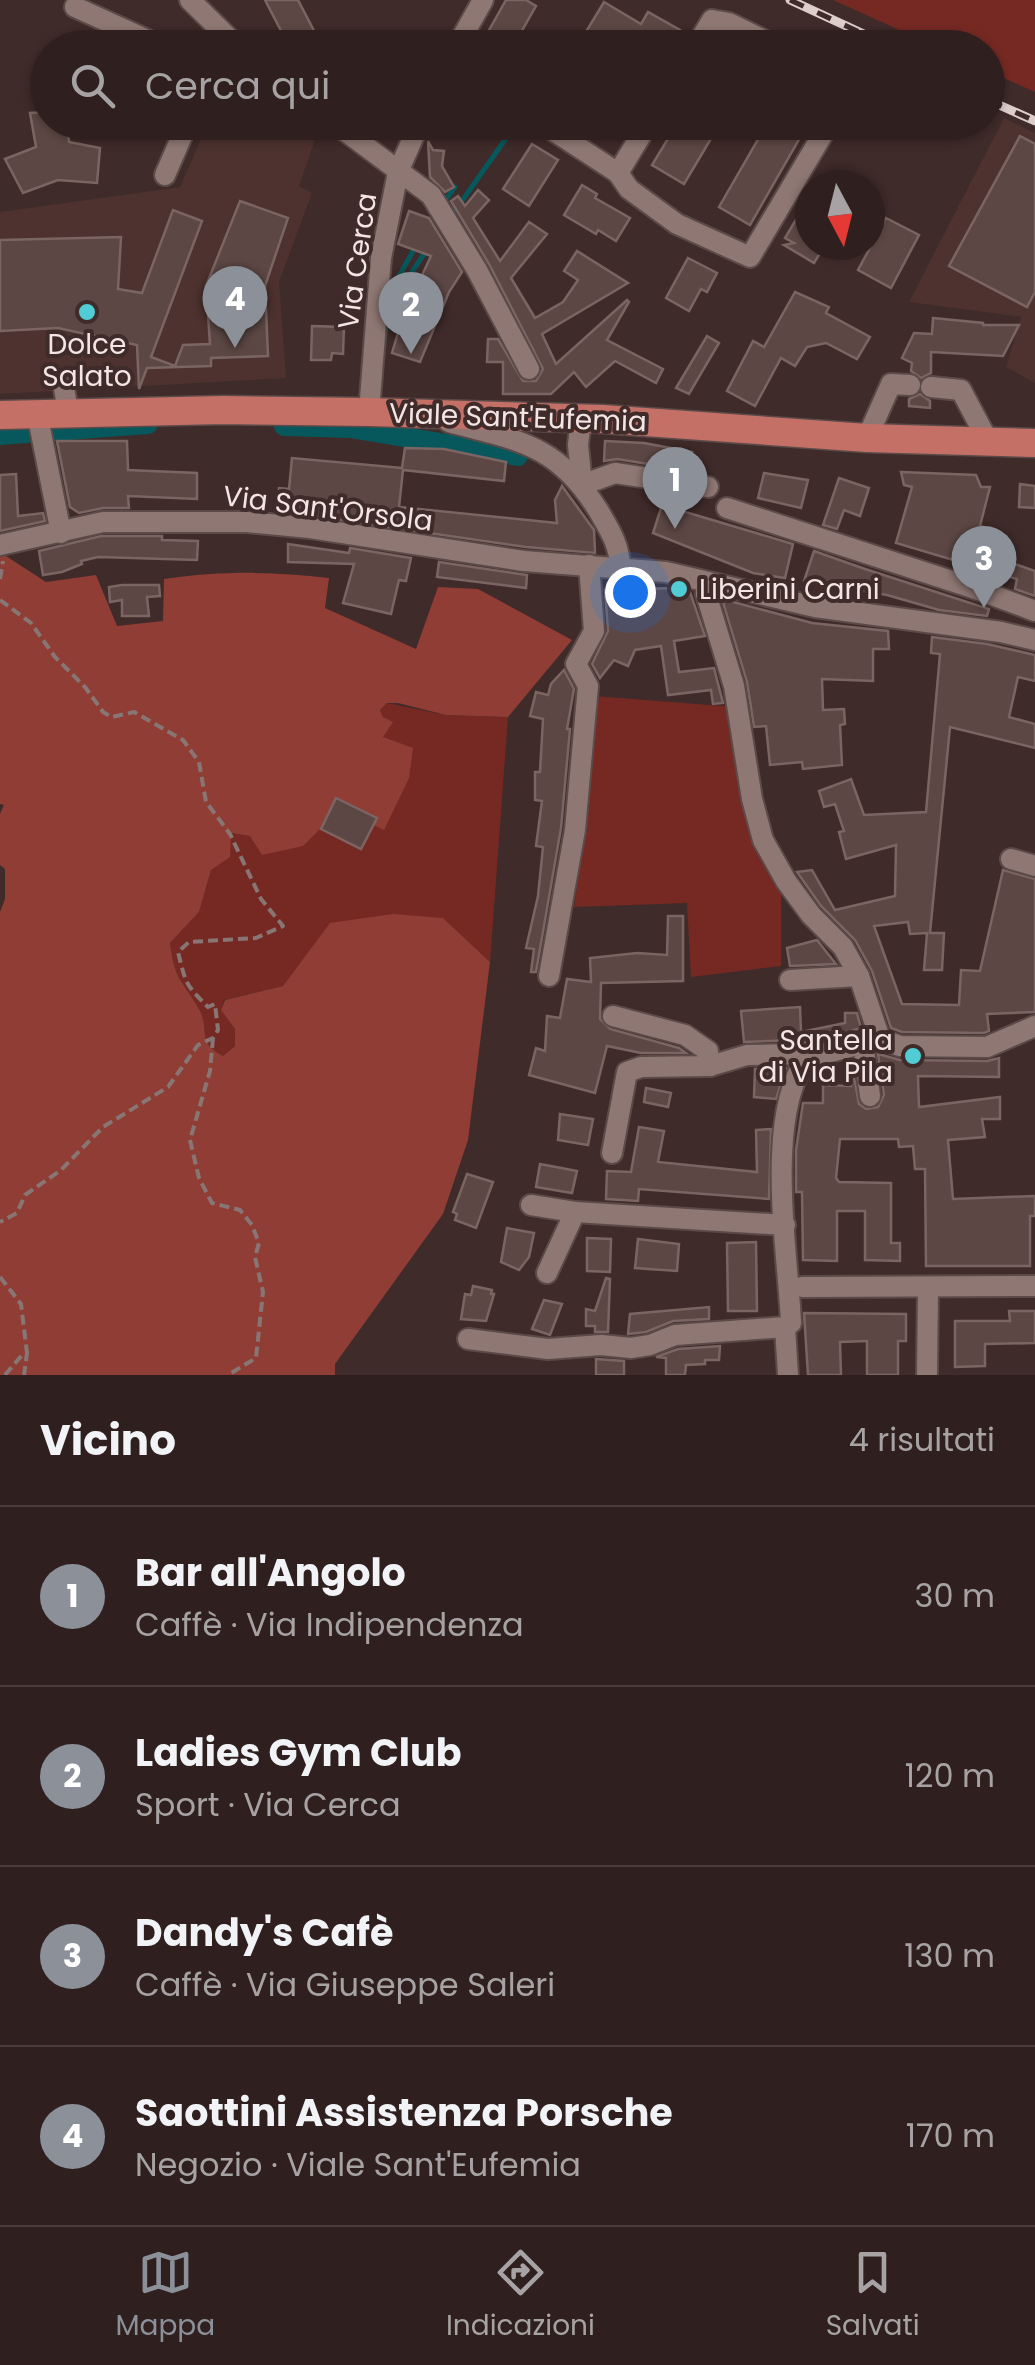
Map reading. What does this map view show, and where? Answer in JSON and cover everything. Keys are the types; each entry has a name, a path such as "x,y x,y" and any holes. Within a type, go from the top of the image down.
{"main road":[{"name":"Viale Sant'Eufemia","path":"0,415 40,427 66,400 580,418 867,438 1035,443"}],"street":[{"path":"190,0 217,30"},
{"path":"466,30 483,0"},
{"path":"75,7 125,30"},
{"path":"706,30 712,20 742,30"},
{"path":"165,175 180,140"},
{"path":"356,140 431,194 529,369"},
{"name":"Via Cerca","path":"368,412 381,258 398,172 412,140"},
{"path":"567,140 618,174 630,188 678,224 750,257 819,140"},
{"path":"618,174 638,140"},
{"path":"867,438 891,384 960,390 988,441"},
{"path":"424,415 508,438 552,456 582,485 614,537 620,568"},
{"path":"580,418 578,456 582,485"},
{"path":"40,427 61,533"},
{"path":"582,485 615,473 708,487"},
{"path":"727,508 1035,611 1032,640"},
{"name":"Via Sant'Orsola","path":"0,545 104,522 247,522 524,561 666,572 815,606 1001,632 1032,640"},
{"path":"549,976 575,830 588,686 576,664 594,631 590,565"},
{"path":"707,582 706,594 734,686 752,799 763,840 786,881 842,947 860,976 871,1041 870,1096"},
{"path":"1011,860 1035,866"},
{"path":"790,980 860,976"},
{"path":"614,1016 684,1035 708,1051 710,1066"},
{"path":"612,1154 628,1072 641,1067 710,1066 747,1055 794,1054 806,1058 871,1041 900,1046 987,1047 1035,1026"},
{"path":"468,1339 548,1349 601,1345 632,1348 675,1335 785,1327 791,1323 784,1224 784,1117 790,1090 806,1058"},
{"path":"530,1205 575,1212 784,1224"},
{"path":"547,1273 575,1212"},
{"path":"802,1287 1035,1286"},
{"path":"928,1288 928,1375"},
{"path":"785,1327 788,1375"}],"path":[{"path":"0,600 31,623 103,712 112,717 134,712 182,740 199,762 206,802 230,834 261,899 282,921 282,926 256,938 188,942 178,952 185,982 193,994 208,1007 215,1004 218,1030 190,1140 200,1178 212,1203 240,1210 252,1225 258,1243 255,1256 263,1292 256,1358 228,1375"},
{"path":"0,1222 17,1213 25,1195 62,1170 104,1128 168,1087 198,1045 213,1038"},
{"path":"0,1278 21,1304 27,1353 24,1375"},
{"path":"5,1375 27,1353"}],"shaded area":[{"path":"833,0 1035,0 1035,92 1005,79 1005,30 899,30"},
{"path":"1005,118 1035,133 1035,383 1006,367 1021,317 909,302 993,140 1005,140"},
{"path":"201,140 315,140 299,186 312,193 279,282 286,378 0,394 0,212 180,187"},
{"path":"0,556 46,582 96,575 117,626 163,621 164,579 267,573 329,578 325,608 416,649 438,587 478,589 572,640 508,717 446,715 387,703 380,710 383,717 393,722 383,737 413,748 409,778 384,830 340,809 303,846 262,855 250,836 231,833 230,857 211,870 199,912 170,943 177,973 202,1016 206,1040 223,1056 235,1046 235,1029 221,1010 225,1000 283,986 330,923 393,914 443,918 490,962 468,1140 443,1214 335,1364 335,1375 0,1375 0,912 5,899 5,869 0,865 0,814 4,805 0,804"},
{"path":"594,696 735,707 740,792 781,889 781,966 691,977 687,903 574,907 583,848"},
{"path":"387,703 446,715 508,717 490,962 443,918 331,923 283,986 224,1000 221,1010 235,1029 235,1046 223,1056 206,1040 202,1016 177,973 170,943 199,912 211,870 231,833 251,836 340,809 384,829 380,710"}],"building":[{"path":"265,0 298,0 314,30 281,30"},
{"path":"506,0 526,0 536,6 522,30 489,30"},
{"path":"604,2 641,24 648,12 680,30 587,30"},
{"path":"1020,136 1035,144 1035,292 1027,307 949,266"},
{"path":"35,140 69,140 100,148 97,183 58,180 23,193 5,159 36,147"},
{"path":"667,140 710,140 684,184 652,165"},
{"path":"758,140 799,140 750,225 719,207"},
{"path":"428,141 433,150 444,151 442,166 454,187 445,192 430,177"},
{"path":"532,144 558,160 529,206 503,189"},
{"path":"582,185 597,194 595,198 630,218 616,241 564,215"},
{"path":"478,190 489,200 473,218 500,261 529,222 547,234 511,278 535,318 563,302 578,280 564,271 577,251 628,283 542,334 556,364 627,300 607,340 663,369 656,383 615,361 586,387 574,372 551,394 503,394 503,362 487,362 488,339 498,339 523,381 536,381 543,369 489,264 451,201 458,196 465,206"},
{"path":"240,201 288,218 265,286 268,356 211,358 211,366 147,368 139,389 137,345 58,328 0,331 0,240 121,237 118,289 142,293 173,210 202,221 151,357 175,366 183,345 210,344 206,286"},
{"path":"409,211 429,218 462,272 449,292 420,362 392,353 403,316 431,256 398,244"},
{"path":"885,220 919,235 891,288 858,270 863,260 885,260"},
{"path":"795,221 795,252 784,245 794,243 785,238"},
{"path":"688,258 717,273 707,292 701,289 689,311 666,298"},
{"path":"795,292 829,307 826,313 870,337 857,359 826,343 807,347 795,366 781,358 755,406 727,391 753,341 764,347"},
{"path":"933,318 1019,325 1003,356 931,352 931,373 921,378 911,371 912,363 902,358 914,333 932,334"},
{"path":"312,326 344,327 343,354 332,353 331,360 311,360"},
{"path":"707,336 719,343 689,394 676,388"},
{"path":"920,394 930,401 930,408 909,406 909,399"},
{"path":"57,441 127,441 128,470 197,473 197,499 128,496 129,508 79,513 70,507"},
{"path":"605,441 692,452 686,470 617,459 604,461"},
{"path":"405,448 444,449 506,462 504,481 403,470 399,507 557,523 555,500 562,486 594,530 595,553 526,547 277,511 279,488 289,489 292,458 402,468"},
{"path":"901,472 976,475 981,487 990,487 980,526 998,531 992,556 1035,571 1035,596 1015,589 1017,579 896,543 912,487 904,485"},
{"path":"764,473 808,480 801,508 758,498"},
{"path":"16,474 18,516 43,513 45,521 0,531 0,475"},
{"path":"839,478 869,488 860,516 844,510 837,529 823,525"},
{"path":"1020,484 1035,486 1035,508 1019,507"},
{"path":"662,505 793,544 785,578 753,573 653,533"},
{"path":"101,536 162,536 162,540 198,541 197,560 98,557 62,572 43,575 39,551"},
{"path":"288,544 349,553 350,548 411,558 406,581 399,580 391,614 343,603 354,564 288,562"},
{"path":"814,551 989,609 987,616 939,610 887,595 804,581"},
{"path":"439,562 527,575 526,588 437,577"},
{"path":"159,585 160,596 147,597 149,616 122,616 122,600 110,602 109,587"},
{"path":"676,588 690,592 705,636 674,641 679,672 714,668 723,703 713,704 711,690 668,695 661,646 635,650 628,666 614,660 600,678 592,664 608,631 605,590"},
{"path":"722,599 812,623 888,631 889,649 873,649 873,681 822,679 823,710 844,709 845,724 840,725 842,765 803,769 802,762 770,765 766,726 754,727 747,682"},
{"path":"932,637 1035,655 1035,681 1018,677 1009,717 1035,724 1035,748 950,727 930,933 944,933 942,970 924,970 927,933 910,934 908,922 874,926 902,1004 959,1005 961,970 980,971 1003,870 1035,879 1035,1012 987,1014 989,1031 984,1033 902,1032 891,1028 872,971 855,940 821,906 797,872 812,870 835,910 895,896 896,845 846,859 839,832 844,831 835,804 824,807 819,791 851,779 864,815 926,812 940,654 931,653"},
{"path":"564,670 574,689 567,729 561,828 536,972 531,972 534,949 526,948 538,896 543,847 536,846 542,801 535,800 535,772 540,772 543,719 530,716 536,692 548,695 551,684"},
{"path":"336,798 377,818 361,849 321,829"},
{"path":"668,916 683,916 683,981 601,983 600,1019 610,1029 686,1053 641,1053 607,1046 595,1093 529,1075 536,1048 545,1051 547,1016 560,1018 567,979 591,982 590,958 637,953 667,955"},
{"path":"817,940 836,964 790,966 787,948"},
{"path":"800,1007 801,1032 845,1023 845,1013 857,1013 861,1028 807,1044 793,1040 744,1042 741,1011"},
{"path":"878,1054 900,1060 999,1058 999,1077 918,1076 919,1107 1000,1097 1000,1119 982,1119 985,1137 948,1140 953,1199 1035,1196 1035,1216 1030,1216 1030,1266 926,1266 925,1169 915,1169 913,1146 899,1147 898,1139 840,1139 836,1178 839,1182 891,1183 891,1243 900,1243 900,1261 865,1260 865,1211 837,1211 837,1261 803,1260 802,1192 796,1192 796,1150 803,1103 823,1103 823,1085 851,1086 851,1061 859,1104 866,1109 878,1107 884,1095"},
{"path":"786,1068 776,1099 754,1097 755,1069"},
{"path":"646,1088 671,1093 668,1107 644,1102"},
{"path":"560,1114 593,1119 588,1145 558,1140"},
{"path":"639,1127 664,1131 658,1162 757,1172 756,1130 771,1129 769,1199 639,1189 638,1201 606,1199 607,1171 631,1172"},
{"path":"540,1164 577,1171 572,1193 536,1187"},
{"path":"467,1174 493,1182 476,1228 455,1220 457,1214 453,1212"},
{"path":"507,1228 534,1233 529,1257 519,1270 501,1262"},
{"path":"587,1238 611,1239 610,1272 587,1271"},
{"path":"638,1239 679,1244 677,1271 635,1268"},
{"path":"756,1242 757,1311 728,1311 727,1243"},
{"path":"606,1278 610,1279 608,1332 595,1332 595,1326 586,1326 586,1309 595,1311"},
{"path":"473,1286 492,1290 494,1294 486,1321 461,1319 465,1294 471,1295"},
{"path":"544,1300 562,1304 550,1335 532,1329"},
{"path":"709,1307 709,1319 673,1321 646,1332 628,1334 630,1314"},
{"path":"1009,1311 1035,1311 1035,1343 985,1344 985,1366 955,1367 955,1321 1010,1321"},
{"path":"804,1313 906,1314 906,1341 898,1341 898,1375 867,1375 867,1341 840,1342 841,1375 808,1375"},
{"path":"720,1346 719,1360 686,1365 685,1375 666,1375 666,1358 656,1357 678,1349"},
{"path":"596,1359 624,1361 624,1375 596,1375"}],"waterway":[{"path":"452,215 505,140"},
{"path":"442,205 455,187"},
{"path":"383,346 394,285 417,244"},
{"path":"393,300 428,248"},
{"path":"0,435 148,424"},
{"path":"284,426 350,428 518,456"}],"railway":[{"path":"790,0 855,30"},
{"path":"1005,108 1035,121"}],"place":[{"name":"Dolce Salato","path":"87,312"},
{"name":"Saottini Assistenza Porsche","path":"235,348"},
{"name":"Ladies Gym Club","path":"411,354"},
{"name":"Bar all'Angolo","path":"675,529"},
{"name":"Liberini Carni","path":"679,589"},
{"name":"Dandy's Cafè","path":"984,608"},
{"name":"Santella di Via Pila","path":"913,1056"}]}
